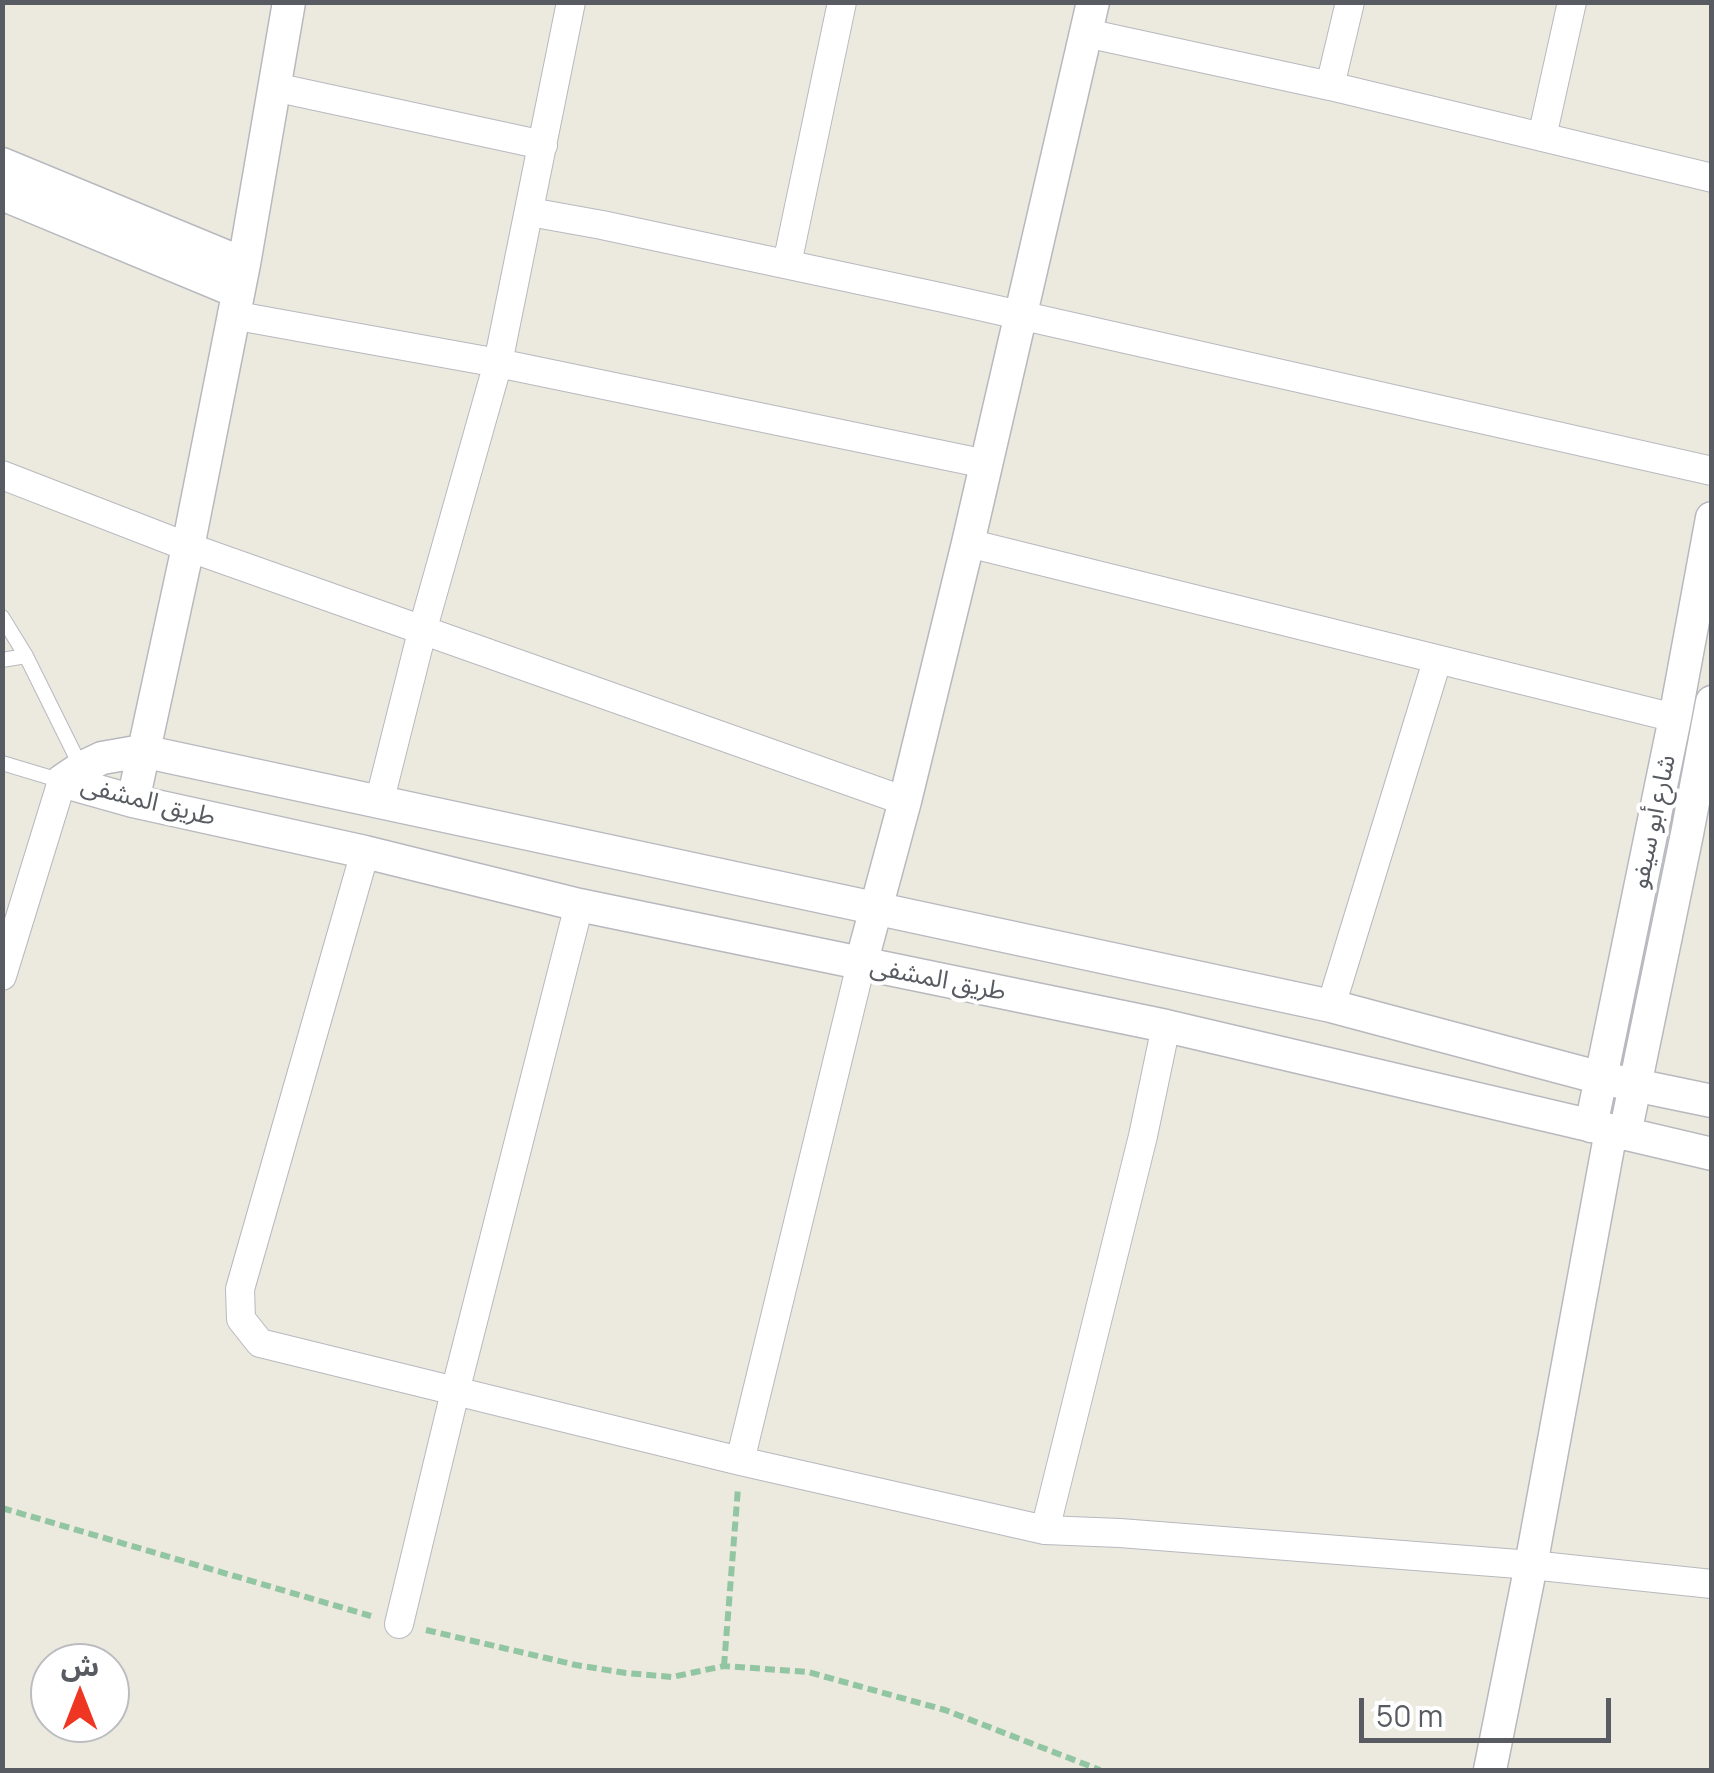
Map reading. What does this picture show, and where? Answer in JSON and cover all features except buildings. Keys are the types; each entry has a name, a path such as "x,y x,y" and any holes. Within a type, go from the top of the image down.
{"street":[{"path":"133,802 238,290 288,2"},
{"path":"378,802 498,362 571,2"},
{"path":"787,264 842,2"},
{"path":"1330,86 1350,2"},
{"path":"1542,137 1572,2"},
{"path":"740,1461 968,544 1089,18 1330,86 1712,178"},
{"path":"274,87 542,145"},
{"path":"2,164 238,290"},
{"path":"2,194 238,290 498,362 986,464"},
{"path":"530,212 787,264 1712,471"},
{"path":"2,475 188,547 905,801"},
{"name":"شارع أبو سيفو","path":"1609,1130 1635,1085 1688,834 1701,719 1712,518"},
{"path":"968,544 1437,661 1701,719"},
{"path":"1331,1006 1437,661"},
{"name":"شارع أبو سيفو","path":"1609,1130 1602,1078 1701,719"},
{"name":"طريق المشفى","path":"72,775 102,758 142,751 1331,1006 1602,1078 1712,1102"},
{"path":"2,976 72,775"},
{"name":"طريق المشفى","path":"72,775 133,802 364,852 579,905 1166,1026 1712,1154"},
{"path":"364,852 240,1289 241,1320 260,1343 740,1461 1044,1530 1531,1565 1712,1584"},
{"path":"398,1624 579,905"},
{"path":"1044,1530 1143,1136 1166,1026"},
{"path":"1490,1770 1609,1130"}],"lane":[{"path":"2,617 26,656 72,775"},
{"path":"2,660 26,656"},
{"path":"2,763 72,775"}],"path":[{"path":"724,1666 740,1461"},
{"path":"2,1508 398,1624 576,1665 672,1677 724,1666 808,1672 945,1710 1100,1770"}]}
